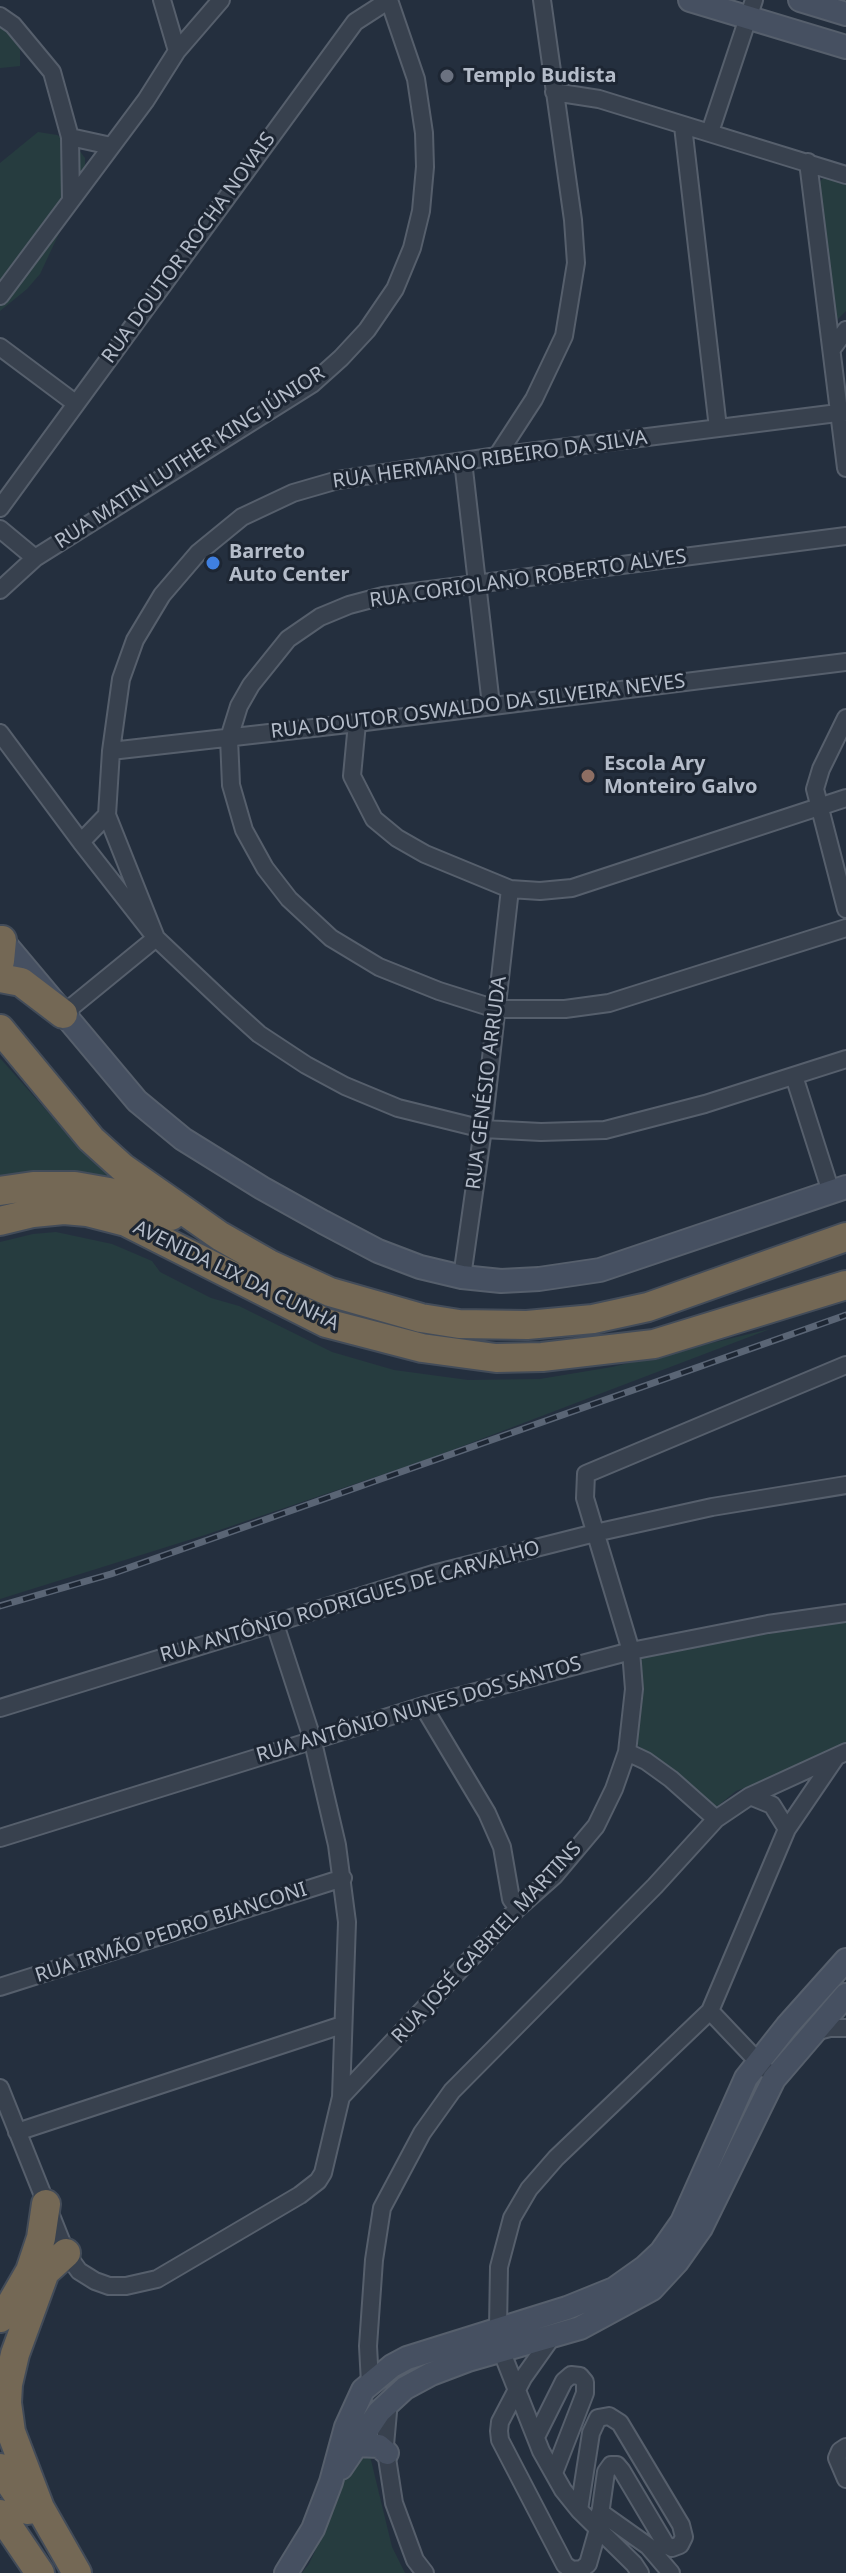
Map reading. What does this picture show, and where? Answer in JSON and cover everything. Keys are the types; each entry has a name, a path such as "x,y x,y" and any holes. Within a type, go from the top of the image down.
{"highway":[{"path":"0,978 21,982 63,1014"},
{"name":"AVENIDA LIX DA CUNHA","path":"0,1029 100,1148 123,1168 220,1236 298,1278 378,1307 459,1324 527,1325 593,1319 648,1307 846,1237"},
{"path":"0,1191 33,1186 75,1186 109,1192 220,1236"},
{"name":"AVENIDA LIX DA CUNHA","path":"0,1221 64,1210 87,1212 126,1222 326,1323 370,1337 422,1348 496,1358 542,1357 654,1344 846,1285"},
{"path":"0,2318 30,2271 41,2238 46,2204"},
{"path":"40,2508 11,2432 8,2384 15,2354 45,2272 66,2253"},
{"path":"0,2440 76,2572"},
{"path":"0,2468 76,2572"},
{"path":"0,2514 40,2573"},
{"path":"0,2548 16,2573"}],"street":[{"path":"162,0 177,51"},
{"path":"0,296 146,100 177,51 221,0"},
{"name":"RUA DOUTOR ROCHA NOVAIS","path":"0,508 355,22 389,0"},
{"name":"RUA MATIN LUTHER KING JÚNIOR","path":"0,590 35,558 312,384 367,330 395,289 412,248 421,211 425,167 424,133 416,79 389,0"},
{"path":"497,456 548,372 564,336 570,315 576,263 542,0"},
{"path":"690,0 752,9 846,47"},
{"path":"800,0 846,14"},
{"path":"710,132 752,9"},
{"path":"0,16 13,25 52,72 70,137 71,200"},
{"path":"554,92 599,99 846,175"},
{"path":"683,126 718,428"},
{"path":"70,137 111,146"},
{"path":"808,162 842,412 846,468"},
{"path":"832,349 846,330"},
{"path":"0,347 75,403"},
{"name":"RUA HERMANO RIBEIRO DA SILVA","path":"156,938 107,815 111,751 125,661 162,595 198,553 242,517 293,493 338,480 497,456 842,412"},
{"path":"463,461 491,705"},
{"path":"0,529 35,558"},
{"name":"RUA CORIOLANO ROBERTO ALVES","path":"229,738 239,706 271,657 288,639 320,617 349,605 383,596 846,536"},
{"name":"RUA DOUTOR OSWALDO DA SILVEIRA NEVES","path":"111,751 846,662"},
{"path":"846,718 821,769 815,789 846,909"},
{"path":"357,723 352,776 374,819 397,838 425,854 510,889 540,891 572,888 846,798"},
{"path":"0,733 156,938 251,1027 306,1065 345,1086 398,1108 483,1129 541,1132 605,1130 668,1115 846,1059"},
{"path":"229,738 231,785 244,830 265,868 289,899 331,938 379,967 496,1009 565,1009 609,1003 846,928"},
{"path":"81,842 107,815"},
{"name":"RUA GENÉSIO ARRUDA","path":"462,1277 483,1129 510,889"},
{"path":"63,1014 156,938"},
{"path":"1,946 137,1101 183,1139 262,1188 378,1251 420,1267 462,1277 501,1281 600,1270 838,1189 794,1076"},
{"name":"RUA JOSÉ GABRIEL MARTINS","path":"341,2097 518,1908 554,1876 596,1826 614,1789 627,1752 634,1689 631,1651 585,1498 586,1474 846,1365"},
{"name":"RUA ANTÔNIO RODRIGUES DE CARVALHO","path":"0,1708 433,1574 712,1507 846,1485"},
{"name":"RUA ANTÔNIO NUNES DOS SANTOS","path":"0,1838 312,1738 423,1706 631,1651 768,1624 846,1613"},
{"path":"0,2088 66,2253 79,2271 109,2286 142,2284 157,2279 300,2195 318,2181 326,2166 341,2097 347,1922 343,1878 312,1738 274,1621"},
{"path":"423,1706 487,1813 502,1847 511,1899 518,1908"},
{"path":"627,1752 671,1779 716,1819"},
{"path":"425,2573 415,2560 394,2503 386,2449 387,2393 372,2382 368,2346 374,2260 382,2208 422,2133 452,2091 655,1886 716,1819 750,1796 841,1755"},
{"path":"671,2573 648,2546 579,2510 554,2473 536,2437 500,2339 499,2267 512,2218 529,2189 556,2158 710,2011 787,1829 841,1755"},
{"path":"750,1796 772,1805 787,1829"},
{"name":"RUA IRMÃO PEDRO BIANCONI","path":"0,1987 343,1878"},
{"path":"331,2482 389,2401 431,2374 500,2339 614,2289 661,2252 682,2222 746,2078 846,1960"},
{"path":"286,2573 313,2529 358,2396 372,2382 407,2358 500,2339 552,2337 580,2328 652,2289 677,2262 701,2228 774,2079 846,1995"},
{"path":"710,2011 774,2079"},
{"path":"17,2132 342,2025"},
{"path":"812,2033 846,2028"},
{"path":"552,2337 517,2389 500,2422 500,2440 565,2565 572,2570 582,2569 588,2564 606,2472 611,2465 617,2465 666,2545 672,2548 680,2545 684,2537 681,2525 620,2423 609,2416 598,2418 591,2433 579,2510"},
{"path":"536,2437 564,2381 571,2375 580,2376 585,2382 585,2393 554,2473"},
{"path":"355,2404 360,2415 372,2422 386,2449"},
{"path":"356,2445 386,2449"},
{"path":"846,2447 837,2458 846,2479"},
{"path":"599,2520 640,2573"}],"green space":[{"path":"0,23 11,28 20,45 20,66 0,68"},
{"path":"38,132 57,135 75,145 85,158 85,178 40,274 0,311 0,163"},
{"path":"827,175 846,182 846,311 836,321 819,182"},
{"path":"0,1058 77,1145 128,1190 0,1187"},
{"path":"56,1232 112,1244 152,1261 160,1272 211,1298 239,1306 332,1352 394,1370 468,1380 540,1379 612,1367 770,1329 434,1457 205,1535 0,1599 0,1242"},
{"path":"846,1621 846,1745 803,1766 736,1791 714,1809 694,1800 632,1739 638,1656"},
{"path":"369,2452 392,2547 405,2573 302,2573 326,2527 354,2455"}],"railway":[{"path":"0,1606 111,1574 846,1315"}],"place":[{"name":"Templo Budista","path":"447,76"},
{"name":"Barreto Auto Center","path":"213,563"},
{"name":"Escola Ary Monteiro Galvo","path":"588,776"}]}
